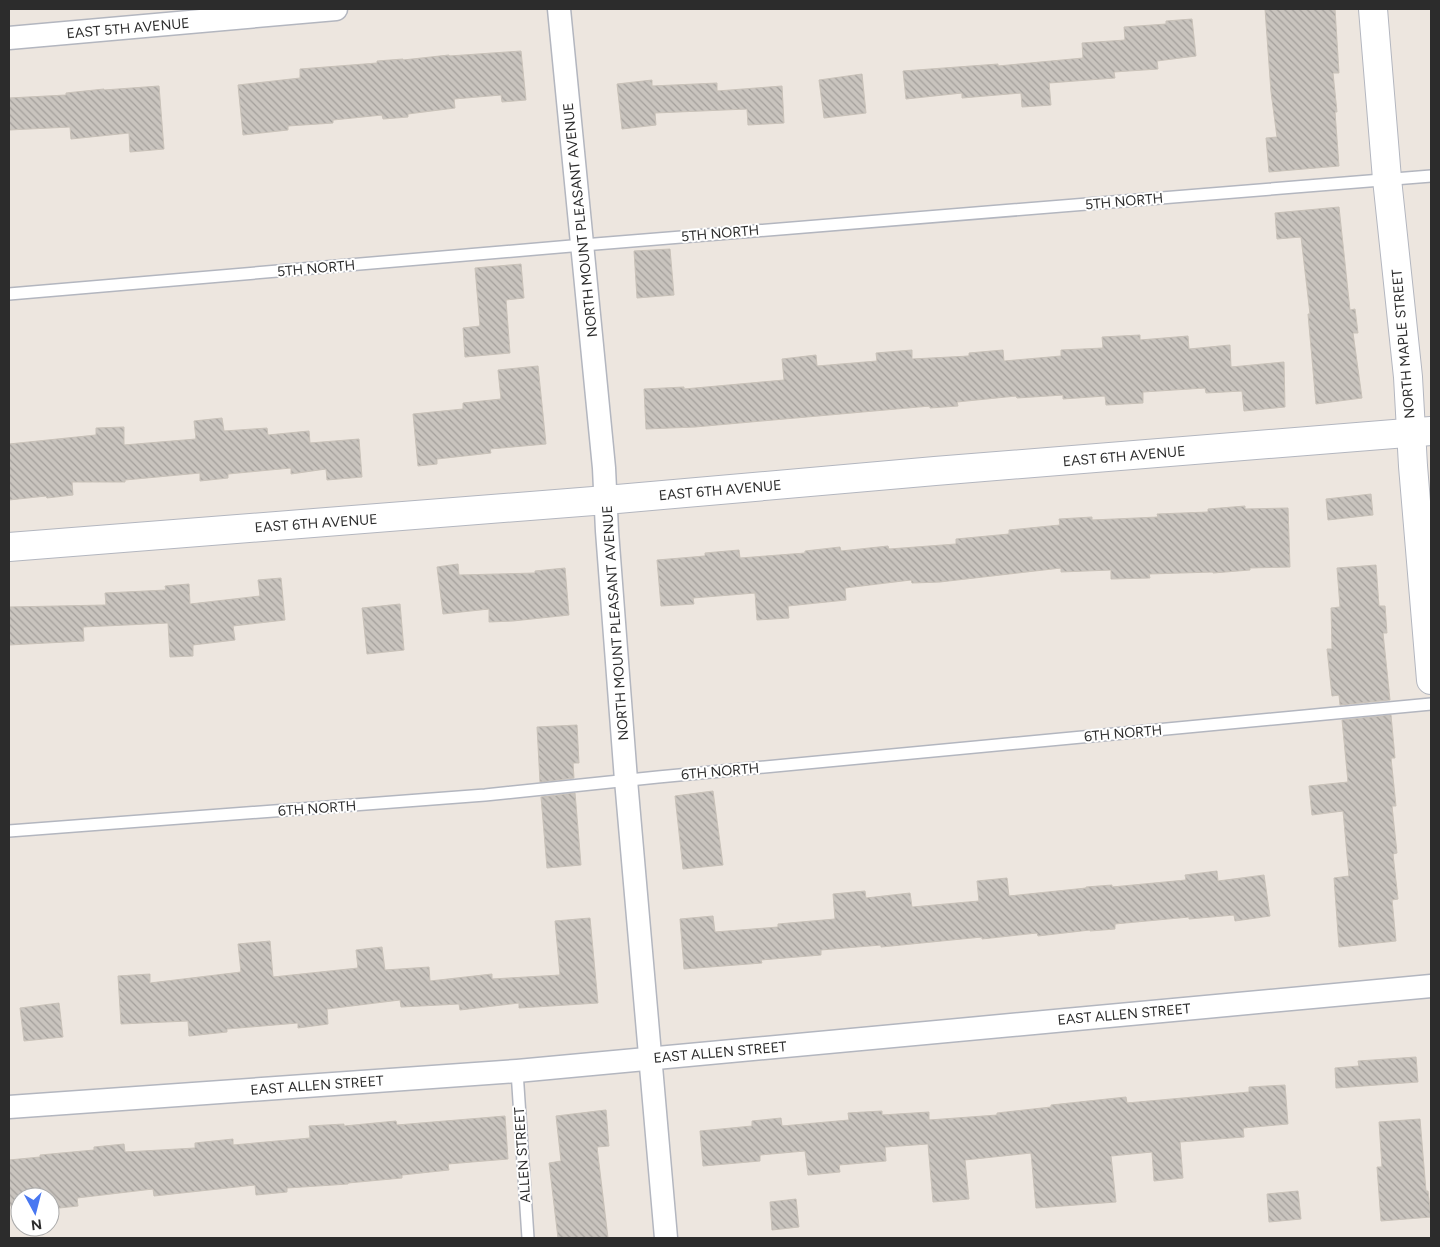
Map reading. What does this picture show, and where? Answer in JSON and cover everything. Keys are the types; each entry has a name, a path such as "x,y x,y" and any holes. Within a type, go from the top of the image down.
{"street":[{"name":"EAST 5TH AVENUE","path":"9,38 336,9"},
{"name":"NORTH MOUNT PLEASANT AVENUE","path":"559,9 604,468 626,780 666,1238"},
{"name":"NORTH MAPLE STREET","path":"1372,9 1387,179 1408,377 1421,432 1431,680"},
{"name":"EAST 6TH AVENUE","path":"9,547 606,500 935,471 1421,432"},
{"name":"EAST ALLEN STREET","path":"9,1107 517,1071 1431,986"}],"lane":[{"name":"5TH NORTH","path":"9,294 1431,176"},
{"name":"6TH NORTH","path":"9,831 486,795 626,780 1431,704"},
{"name":"ALLEN STREET","path":"517,1071 528,1238"}],"building":[{"path":"1265,9 1335,9 1339,73 1333,73 1339,166 1269,172 1266,138 1277,137 1271,92"},
{"path":"1192,19 1196,56 1157,61 1158,69 1114,72 1115,78 1049,83 1051,105 1022,107 1021,93 962,98 962,93 906,99 903,71 998,64 998,66 1083,58 1082,43 1125,40 1124,27 1166,24 1166,21"},
{"path":"521,51 526,100 502,102 501,95 454,99 455,108 408,114 408,117 383,119 382,115 333,120 333,123 288,126 288,130 243,135 238,85 300,78 300,69 449,55"},
{"path":"862,74 866,113 824,118 819,80"},
{"path":"652,80 652,86 717,83 717,91 782,86 784,123 748,125 747,109 655,113 656,125 622,129 617,84"},
{"path":"159,86 164,149 130,152 129,133 71,139 70,127 9,130 9,98 66,95 66,93 104,89"},
{"path":"1339,207 1350,310 1355,309 1358,333 1353,333 1362,398 1316,404 1308,314 1310,314 1301,237 1277,239 1275,213"},
{"path":"670,249 674,295 637,298 634,251"},
{"path":"521,264 524,298 506,300 510,353 465,357 463,328 480,326 475,268"},
{"path":"1140,335 1140,340 1188,336 1189,349 1230,345 1231,367 1284,362 1285,407 1244,411 1242,391 1206,393 1205,388 1143,392 1143,403 1106,405 1105,396 1063,399 1063,395 1017,398 1016,396 957,402 958,406 930,408 930,406 695,427 646,429 644,389 684,387 684,389 784,380 782,359 816,355 817,366 877,361 876,353 912,350 912,359 969,356 969,353 1003,350 1004,361 1061,356 1061,350 1103,348 1102,337"},
{"path":"538,366 546,444 490,449 491,453 437,459 437,464 418,466 413,414 463,409 463,403 501,399 498,370"},
{"path":"222,418 224,431 267,428 268,435 309,431 310,443 359,439 362,477 327,480 326,469 291,474 291,468 228,474 228,478 200,481 200,473 125,480 125,482 72,482 73,495 9,500 9,444 96,435 96,428 124,427 124,445 196,439 194,421"},
{"path":"1371,494 1373,515 1328,520 1326,499"},
{"path":"1245,506 1245,509 1288,508 1290,567 1250,568 1250,570 1213,573 1149,574 1150,578 1111,579 1111,570 1061,572 1061,568 940,582 912,583 911,580 845,588 846,600 788,606 789,618 757,620 755,593 693,598 694,604 661,606 657,560 705,556 705,553 739,550 740,558 805,553 805,551 840,547 841,551 888,546 889,549 956,544 956,539 1009,534 1009,530 1060,525 1059,519 1092,517 1092,520 1158,517 1157,514 1208,512 1208,509"},
{"path":"458,564 459,575 535,573 535,571 565,568 569,615 489,622 489,609 443,614 437,567"},
{"path":"1376,565 1379,606 1385,606 1387,633 1383,633 1390,700 1340,705 1339,695 1332,696 1327,649 1332,649 1331,608 1340,607 1337,568"},
{"path":"281,578 285,620 233,626 235,640 193,645 193,656 170,657 168,623 83,627 84,641 9,645 9,607 106,605 105,593 166,590 165,586 189,584 190,604 260,596 258,580"},
{"path":"400,604 404,650 367,654 362,608"},
{"path":"1391,715 1395,758 1391,758 1396,806 1392,806 1397,853 1393,854 1398,899 1392,900 1396,941 1339,947 1334,878 1349,876 1343,811 1312,815 1309,786 1348,782 1342,720"},
{"path":"577,725 579,763 573,763 574,778 540,782 537,727"},
{"path":"713,791 723,865 683,869 675,796"},
{"path":"575,793 581,865 547,868 541,797"},
{"path":"1217,871 1218,881 1264,875 1270,916 1235,921 1234,915 1189,919 1189,917 1115,924 1115,929 1038,936 1037,933 881,947 881,945 821,950 821,955 761,960 762,963 684,969 680,919 713,916 715,932 778,927 778,924 835,919 833,894 865,891 866,898 910,893 912,907 979,901 977,881 1007,878 1009,896 1086,887 1112,885 1112,887 1186,880 1185,875"},
{"path":"590,918 598,1003 519,1008 519,1003 460,1010 459,1004 401,1007 400,1000 327,1009 328,1024 298,1028 298,1023 227,1029 227,1032 189,1036 188,1021 121,1024 118,976 150,974 150,983 241,972 238,944 270,941 273,977 358,968 356,950 382,947 385,970 429,967 430,981 492,974 492,979 560,975 555,921"},
{"path":"59,1003 63,1037 24,1041 20,1008"},
{"path":"1416,1057 1418,1082 1336,1088 1335,1068 1359,1066 1358,1061"},
{"path":"1285,1085 1288,1124 1243,1128 1244,1137 1180,1142 1183,1178 1154,1181 1152,1152 1111,1156 1116,1202 1036,1208 1031,1153 965,1160 969,1199 933,1202 928,1144 885,1147 886,1161 839,1165 840,1172 808,1175 805,1151 760,1155 760,1161 703,1166 700,1131 752,1126 752,1121 781,1118 782,1126 849,1120 848,1113 882,1111 882,1115 929,1112 929,1120 997,1115 997,1113 1051,1107 1051,1105 1126,1097 1127,1103 1249,1092 1249,1087"},
{"path":"606,1110 609,1146 597,1147 608,1238 558,1238 549,1163 561,1161 556,1116"},
{"path":"505,1116 508,1159 448,1164 449,1170 402,1175 402,1178 287,1188 287,1192 256,1195 255,1185 154,1196 153,1189 77,1198 78,1206 60,1208 60,1187 10,1187 9,1206 9,1160 94,1150 94,1147 124,1144 125,1152 195,1148 195,1143 233,1139 233,1145 310,1138 309,1126 344,1124 344,1126 396,1121 397,1125"},
{"path":"1420,1119 1426,1191 1428,1191 1431,1217 1381,1221 1377,1167 1382,1167 1379,1122"},
{"path":"1298,1191 1301,1219 1269,1222 1267,1194"},
{"path":"796,1199 799,1227 772,1230 770,1202"}]}
